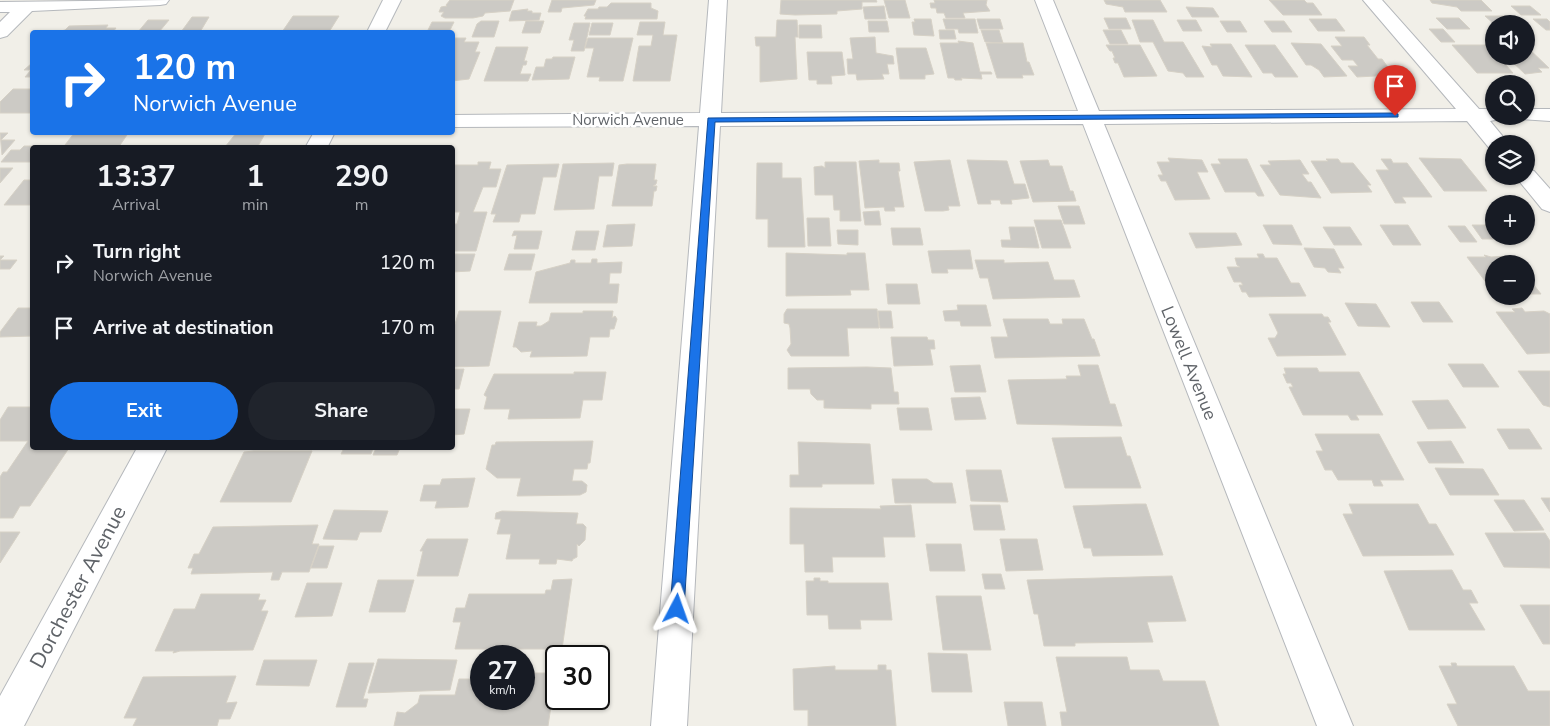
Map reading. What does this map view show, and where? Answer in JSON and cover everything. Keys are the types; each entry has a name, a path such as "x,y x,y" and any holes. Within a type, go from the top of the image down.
{"street":[{"path":"0,7 31,3 160,0"},
{"path":"377,30 392,0"},
{"path":"669,726 718,0"},
{"name":"Lowell Avenue","path":"1044,0 1335,726"},
{"path":"1372,0 1484,115 1494,135"},
{"path":"0,32 31,3"},
{"name":"Norwich Avenue","path":"455,120 1484,115"},
{"path":"1535,115 1550,115"},
{"path":"1534,185 1550,204"},
{"name":"Dorchester Avenue","path":"4,726 151,450"}],"building":[{"path":"450,0 514,0 510,11 485,13 483,16 473,18 445,18 441,16 444,12 439,12 441,7 447,6"},
{"path":"552,0 596,0 594,5 562,8 561,12 548,12"},
{"path":"781,0 876,0 877,2 862,2 862,9 837,11 837,14 795,15 780,14"},
{"path":"884,0 905,0 910,18 889,18"},
{"path":"934,0 987,0 986,5 990,11 963,13 965,18 946,18 944,13 937,13 936,8 931,8 930,3 935,3"},
{"path":"1104,0 1160,0 1167,12 1125,12 1123,7 1106,4"},
{"path":"1269,0 1304,0 1307,3 1313,3 1322,15 1283,15"},
{"path":"1430,0 1481,0 1492,11 1461,11 1457,7 1432,3"},
{"path":"611,3 651,3 651,8 658,11 657,19 585,19 586,16 584,16 588,9 607,7"},
{"path":"884,6 886,19 865,19 863,7"},
{"path":"1511,6 1530,6 1541,15 1535,15 1521,15"},
{"path":"1186,7 1213,8 1219,17 1192,17"},
{"path":"528,9 527,11 532,11 532,13 541,13 539,20 509,21 512,11"},
{"path":"293,16 339,16 330,30 283,30"},
{"path":"192,17 209,17 201,30 182,30"},
{"path":"1104,18 1126,18 1131,29 1109,29"},
{"path":"1436,18 1459,18 1470,29 1447,29"},
{"path":"914,19 931,19 934,36 914,35 912,22 915,22"},
{"path":"943,19 975,19 978,33 959,33 958,29 946,29"},
{"path":"977,19 1000,19 1003,29 980,29"},
{"path":"1309,19 1336,19 1345,31 1318,31"},
{"path":"1535,19 1547,19 1550,22 1550,30 1546,30"},
{"path":"148,20 169,20 161,30 140,30"},
{"path":"777,20 797,20 798,37 795,37 797,79 760,82 760,46 756,46 755,37 776,37"},
{"path":"1132,20 1153,20 1164,42 1183,42 1204,77 1186,77 1183,73 1168,71 1153,42 1140,42"},
{"path":"1177,20 1196,20 1202,31 1183,31"},
{"path":"481,21 499,21 494,37 472,37 477,24"},
{"path":"526,21 544,21 540,33 522,33"},
{"path":"868,21 887,21 889,32 869,32"},
{"path":"1220,21 1240,21 1247,32 1227,32"},
{"path":"1264,21 1284,21 1292,32 1272,32"},
{"path":"432,22 454,22 450,30 428,30"},
{"path":"640,22 665,22 663,35 677,35 670,81 633,81 639,46 651,46 653,35 637,35"},
{"path":"574,23 590,23 584,51 571,51 574,40 569,40"},
{"path":"592,23 613,23 610,35 589,35"},
{"path":"108,25 106,28 116,28 114,30 65,30 69,26"},
{"path":"799,25 821,25 822,38 799,38"},
{"path":"1429,29 1443,29 1455,42 1441,42"},
{"path":"939,30 954,30 956,39 940,39"},
{"path":"981,30 999,30 1003,43 985,42"},
{"path":"1103,30 1121,30 1128,44 1110,44"},
{"path":"875,37 876,53 893,56 894,64 887,64 889,74 882,74 884,79 857,80 856,74 848,74 847,59 853,59 850,38"},
{"path":"1335,37 1364,37 1370,45 1367,45 1378,59 1382,59 1392,73 1357,77 1348,66 1358,66 1353,60 1342,60 1331,46 1342,46"},
{"path":"455,38 466,38 464,42 479,42 475,52 480,52 469,79 455,81"},
{"path":"588,38 633,38 623,81 599,81 600,77 587,77 594,48 585,48"},
{"path":"958,41 973,43 980,72 991,72 992,74 981,74 982,79 961,78 962,80 955,80 954,78 948,78 940,43 959,43"},
{"path":"986,43 1023,43 1027,62 1029,62 1034,75 1022,75 1023,78 997,78"},
{"path":"1291,43 1321,44 1347,76 1324,77 1319,70 1311,65 1306,65"},
{"path":"1210,44 1231,44 1252,77 1223,76 1217,65 1212,65 1202,46 1212,47"},
{"path":"1106,45 1140,45 1157,76 1124,77 1118,63 1115,63 1112,51"},
{"path":"1245,45 1275,45 1298,77 1275,77 1272,73 1263,73"},
{"path":"1452,45 1485,45 1485,65 1506,65 1513,73 1477,73"},
{"path":"496,47 528,47 524,61 527,61 526,65 523,65 520,74 531,74 528,81 484,81"},
{"path":"896,48 926,48 934,74 925,75 925,79 900,79"},
{"path":"807,52 842,52 845,75 831,76 832,84 817,84 817,80 809,80"},
{"path":"1535,55 1549,68 1538,68 1542,72 1525,74 1516,65 1535,65"},
{"path":"553,57 575,57 569,79 532,80 536,67 544,67 546,59 552,59"},
{"path":"30,65 30,70 24,70"},
{"path":"13,89 30,89 30,113 0,113 0,102"},
{"path":"0,133 8,133 1,140 15,140 2,155"},
{"path":"73,135 127,135 120,145 65,145"},
{"path":"235,135 264,135 259,145 227,145"},
{"path":"24,146 30,146 30,162 1,162 11,150 20,150"},
{"path":"1168,158 1202,160 1208,172 1197,172 1210,199 1175,200 1166,181 1161,181 1158,175 1163,175 1157,162 1170,162"},
{"path":"1419,158 1461,159 1487,191 1444,191"},
{"path":"1218,159 1247,159 1264,196 1258,196 1255,192 1225,192 1211,164 1221,164"},
{"path":"1326,159 1338,159 1341,163 1353,163 1371,185 1367,185 1372,192 1331,193 1311,161 1328,161"},
{"path":"1381,159 1391,159 1393,163 1407,163 1432,197 1402,197 1406,203 1395,203 1376,170 1389,170"},
{"path":"879,160 879,163 899,163 900,171 898,171 904,207 894,207 895,211 885,211 884,207 865,208 859,161"},
{"path":"950,160 960,206 948,206 949,210 943,211 925,211 914,162"},
{"path":"967,160 1007,161 1014,184 1025,184 1029,198 1011,200 1012,204 1001,204 1000,200 990,200 991,204 978,204"},
{"path":"1048,160 1050,166 1062,166 1070,191 1073,191 1076,201 1033,202 1020,161"},
{"path":"1300,160 1309,174 1302,174 1308,182 1311,182 1321,198 1280,195 1260,165 1271,165 1268,161"},
{"path":"478,162 491,162 489,169 501,169 496,187 483,187 473,212 487,212 476,251 455,251 455,224 457,224 460,212 455,212 455,165 478,165"},
{"path":"825,162 856,162 861,221 840,221 840,210 834,210 833,195 815,195 814,167 822,166 825,168"},
{"path":"614,163 612,176 599,176 594,209 554,210 563,164"},
{"path":"757,163 782,163 782,178 801,178 805,247 768,247 768,219 756,219"},
{"path":"559,164 556,177 543,177 535,214 521,214 519,222 493,222 496,214 491,214 507,165"},
{"path":"656,164 654,180 657,180 653,186 657,186 656,191 654,191 652,206 612,206 619,165"},
{"path":"0,168 13,168 0,183"},
{"path":"24,180 30,180 30,205 4,205"},
{"path":"1058,206 1079,206 1085,224 1064,224"},
{"path":"879,211 881,225 865,225 863,212"},
{"path":"807,218 829,218 831,246 808,246"},
{"path":"1034,220 1061,220 1071,248 1042,248"},
{"path":"635,224 632,246 603,247 607,225"},
{"path":"1263,225 1292,225 1302,245 1273,244"},
{"path":"1380,225 1408,225 1421,245 1393,245"},
{"path":"1472,225 1485,225 1485,239 1482,239"},
{"path":"1448,226 1465,226 1477,242 1460,242"},
{"path":"1009,227 1034,227 1039,248 1002,247 1001,240 1011,240"},
{"path":"1323,227 1350,227 1362,245 1334,245"},
{"path":"891,228 920,228 923,245 893,245"},
{"path":"837,230 858,230 858,245 838,244"},
{"path":"514,231 542,231 538,249 514,249 517,235 512,236"},
{"path":"576,231 599,231 595,250 572,250"},
{"path":"1189,233 1236,233 1242,245 1196,248"},
{"path":"1304,248 1334,249 1344,268 1338,268 1341,273 1328,272 1325,268 1314,267"},
{"path":"970,250 973,269 947,269 948,273 932,273 928,251"},
{"path":"786,253 847,255 847,253 865,253 869,290 850,290 851,295 786,296"},
{"path":"455,254 475,254 470,271 455,272"},
{"path":"509,254 535,254 531,270 504,270"},
{"path":"1257,254 1263,254 1265,258 1277,258 1291,283 1299,283 1306,296 1249,297 1246,292 1242,292 1239,285 1243,285 1241,282 1234,282 1227,267 1240,267 1237,265 1235,258 1259,258"},
{"path":"1467,257 1485,257 1485,281"},
{"path":"592,259 597,259 597,263 622,262 621,273 610,273 609,284 619,284 617,303 529,303 536,272 570,263 571,260 575,260 575,263 591,263"},
{"path":"0,260 17,260 10,269 0,269"},
{"path":"975,260 1004,260 1004,263 1048,262 1054,280 1074,280 1080,297 993,299 988,278 980,278"},
{"path":"886,284 917,284 920,304 888,304"},
{"path":"1535,286 1541,294 1535,294"},
{"path":"1411,302 1439,302 1453,322 1423,322"},
{"path":"1345,303 1376,304 1390,327 1358,326"},
{"path":"957,305 986,305 991,326 961,326 960,321 945,321 943,311 958,310"},
{"path":"18,308 30,308 30,336 0,337 0,332"},
{"path":"1522,308 1525,312 1544,311 1550,314 1550,353 1527,354 1496,312 1515,312 1512,309"},
{"path":"787,309 877,309 879,328 847,328 849,356 791,356 787,350 791,344 790,328 789,324 784,323 784,314"},
{"path":"459,311 501,311 489,366 455,367 455,324"},
{"path":"583,311 613,311 612,318 615,316 617,319 614,329 610,329 609,337 590,337 587,356 530,357 532,351 521,352 516,347 513,347 519,322 537,322 536,326 541,326 549,321 551,313 583,313"},
{"path":"878,311 891,311 893,328 880,328"},
{"path":"1269,314 1322,314 1324,317 1328,317 1331,322 1328,322 1346,355 1277,356 1268,338 1275,338 1278,333"},
{"path":"1003,319 1048,319 1050,324 1063,324 1062,319 1084,319 1100,356 995,358 991,337 1008,337"},
{"path":"891,337 927,337 928,340 934,340 935,349 930,349 933,365 894,366"},
{"path":"1448,364 1483,364 1499,387 1463,387"},
{"path":"980,365 986,392 955,392 950,366"},
{"path":"1078,365 1098,365 1110,404 1115,404 1122,426 1017,424 1008,380 1067,379 1066,376 1081,376"},
{"path":"788,368 891,368 894,392 898,392 899,404 871,404 871,409 824,408 824,400 817,400 811,394 810,389 788,389"},
{"path":"1284,368 1317,368 1319,372 1359,372 1383,415 1356,415 1359,420 1351,420 1348,415 1303,415 1289,387 1293,387 1291,383 1287,383 1283,374 1286,374"},
{"path":"455,369 464,369 459,389 455,389"},
{"path":"1518,371 1550,371 1550,407 1543,405"},
{"path":"574,372 606,372 602,400 583,400 580,418 508,419 510,409 484,409 487,397 484,395 494,374 574,374"},
{"path":"980,397 986,419 955,420 951,398"},
{"path":"1448,400 1466,428 1428,429 1412,401"},
{"path":"8,407 30,407 30,450 68,450 30,506 20,506 13,518 0,518 0,477 3,472 7,472 28,441 0,441 0,420"},
{"path":"897,408 928,408 932,430 900,430"},
{"path":"455,409 470,409 464,434 455,435"},
{"path":"1497,429 1529,429 1542,449 1509,449"},
{"path":"1315,434 1379,434 1404,480 1380,480 1383,486 1374,486 1372,480 1338,480 1332,470 1325,470 1316,451 1323,451"},
{"path":"1121,437 1141,488 1065,488 1052,438"},
{"path":"593,441 590,463 588,463 587,469 574,469 572,481 582,481 587,485 586,492 580,495 517,496 521,478 497,478 486,469 492,445 495,445 496,442"},
{"path":"1451,441 1464,463 1429,463 1417,442"},
{"path":"798,442 870,444 874,484 822,484 822,487 790,487 790,475 799,475"},
{"path":"343,450 372,450 371,454 341,454"},
{"path":"375,450 399,450 397,455 373,455"},
{"path":"312,451 291,502 220,502 244,452"},
{"path":"1435,468 1483,469 1499,495 1450,495"},
{"path":"966,470 1001,470 1008,502 971,501"},
{"path":"475,478 468,507 435,508 437,501 420,501 424,485 440,485 442,479"},
{"path":"892,479 927,479 933,483 952,483 956,503 895,503"},
{"path":"1541,498 1550,498 1550,512"},
{"path":"1494,500 1524,500 1544,530 1514,531"},
{"path":"1146,504 1163,555 1093,556 1091,548 1084,548 1073,506"},
{"path":"1349,504 1418,504 1429,524 1436,524 1454,555 1363,556 1343,514 1353,514"},
{"path":"911,505 915,537 883,537 885,557 832,557 833,572 805,572 804,544 790,544 790,508 881,509 880,506"},
{"path":"970,505 1000,505 1005,530 974,530"},
{"path":"334,510 388,511 381,532 360,532 357,540 323,539"},
{"path":"502,511 578,513 576,524 583,524 586,527 585,540 579,546 577,544 577,557 572,561 557,559 556,564 539,564 540,559 506,559 511,534 497,534 501,519 495,519 496,513"},
{"path":"318,525 312,544 319,544 309,572 282,572 279,580 271,580 273,572 191,574 193,568 188,568 194,554 199,554 213,527"},
{"path":"0,532 20,532 0,563"},
{"path":"1485,533 1545,533 1550,541 1550,568 1504,567"},
{"path":"427,539 468,539 458,576 417,576 423,551 420,551"},
{"path":"1000,539 1037,539 1043,570 1006,571"},
{"path":"926,544 961,544 965,571 930,571"},
{"path":"319,546 334,546 327,568 311,568"},
{"path":"1452,570 1463,590 1471,590 1478,603 1469,603 1485,630 1409,630 1384,571"},
{"path":"982,574 1001,574 1005,589 985,589"},
{"path":"1172,576 1186,621 1147,622 1153,642 1075,643 1075,646 1044,646 1038,614 1034,614 1027,580"},
{"path":"814,578 820,578 820,581 828,581 828,583 888,583 892,620 860,620 861,629 829,629 828,615 807,615 806,581 814,581"},
{"path":"572,579 563,645 545,645 545,649 535,649 535,645 470,645 470,649 455,649 461,622 453,622 456,608 465,608 469,594 545,594 546,590 551,590 553,580"},
{"path":"378,580 414,580 405,612 369,612"},
{"path":"307,583 342,583 332,616 295,617"},
{"path":"201,594 260,594 258,600 266,600 261,611 268,611 253,650 180,651 173,653 174,651 155,651 174,609 195,609"},
{"path":"936,596 981,596 991,650 943,650"},
{"path":"1520,605 1550,605 1550,644 1543,644"},
{"path":"928,653 967,654 972,692 932,692"},
{"path":"1056,657 1127,657 1130,670 1159,670 1163,681 1205,681 1219,726 1062,726 1060,712 1067,712"},
{"path":"378,659 457,660 450,690 368,693"},
{"path":"264,660 317,660 309,686 256,685"},
{"path":"349,663 374,663 363,699 368,699 366,707 336,707"},
{"path":"1451,663 1456,663 1457,666 1514,666 1528,691 1550,691 1550,726 1458,726 1447,704 1457,704 1439,666 1452,666"},
{"path":"878,665 886,665 886,670 891,670 896,726 808,726 808,710 794,710 793,669 835,666 835,670 878,670"},
{"path":"535,673 545,673 545,710 550,710 548,726 394,726 397,712 405,713 418,703 420,695 455,695 459,679 470,679 470,710 535,710"},
{"path":"236,676 226,703 237,702 230,719 219,719 217,726 133,726 137,718 124,718 143,677"},
{"path":"1004,702 1042,702 1046,726 1008,726"}],"route":[{"path":"677,609 711,120 746,118 1395,116"}]}
